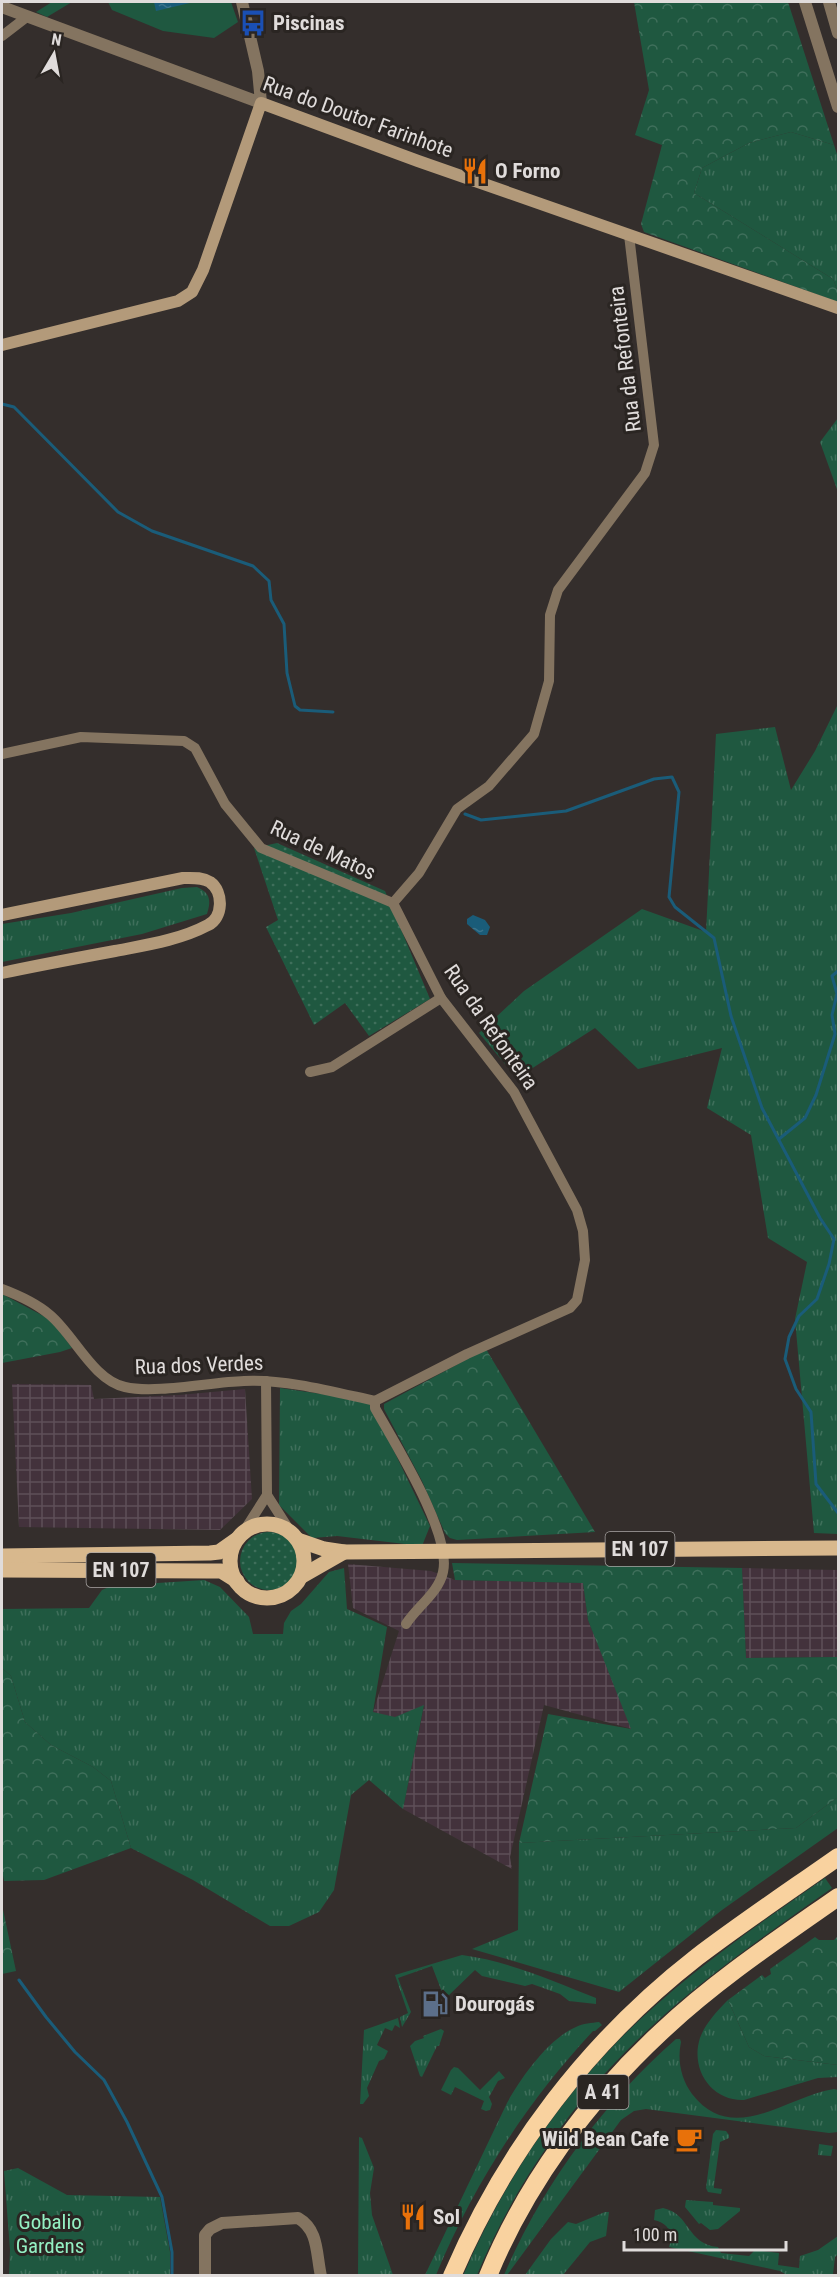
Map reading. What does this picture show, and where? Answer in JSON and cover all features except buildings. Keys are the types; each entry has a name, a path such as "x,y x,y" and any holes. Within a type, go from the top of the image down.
{"highway":[{"name":"A 41","path":"452,2276 479,2218 515,2155 549,2106 602,2044 648,1999 696,1958 838,1857"},
{"name":"A 41","path":"488,2276 514,2220 539,2177 568,2135 611,2082 661,2031 692,2004 838,1896"}],"main road":[{"name":"Rua do Doutor Farinhote","path":"261,103 418,161 838,308"},
{"path":"2,345 186,298 192,292 203,270 261,103"},
{"path":"2,915 183,878 196,878 209,882 215,888 220,905 212,924 195,932 148,944 2,973"},
{"name":"EN 107","path":"2,1556 219,1552 255,1526 267,1523 279,1525 324,1549 344,1552 838,1548"},
{"path":"294,1535 304,1557 302,1576"},
{"path":"237,1581 230,1563 231,1551 240,1536"},
{"name":"EN 107","path":"2,1570 221,1571 237,1581 249,1593 261,1598 273,1598 286,1593 302,1576 344,1552"}],"street":[{"path":"242,2 258,71 261,103"},
{"path":"805,2 838,107"},
{"path":"829,2 838,33"},
{"name":"Rua do Doutor Farinhote","path":"2,7 261,103"},
{"path":"2,36 28,16"},
{"name":"Rua da Refonteira","path":"375,1401 467,1354 570,1308 577,1300 585,1260 583,1231 577,1210 520,1102 441,998 393,903 419,873 457,809 489,786 534,734 549,681 550,615 558,590 645,473 654,445 629,235"},
{"name":"Rua de Matos","path":"2,754 81,737 184,741 195,748 225,804 261,848 393,903"},
{"path":"310,1072 332,1067 441,998"},
{"name":"Rua dos Verdes","path":"2,1289 20,1296 50,1315 104,1377 124,1387 266,1381 375,1401"},
{"path":"266,1381 267,1494 294,1535"},
{"path":"375,1401 375,1408 431,1515 442,1551 444,1571 440,1582 406,1624"},
{"path":"240,1536 267,1494"},
{"path":"205,2276 205,2235 216,2225 298,2218 308,2224 314,2235 321,2276"}],"shaded area":[{"path":"12,1384 91,1385 94,1399 245,1389 252,1499 220,1530 19,1527"},
{"path":"348,1564 431,1571 455,1580 583,1583 588,1620 632,1729 544,1705 510,1857 512,1869 403,1809 424,1706 389,1720 373,1712 399,1631 353,1608"},
{"path":"742,1568 838,1570 838,1657 746,1658"}],"green space":[{"path":"52,2 72,2 47,17 36,12"},
{"path":"108,2 231,2 238,22 214,38 163,31 112,10"},
{"path":"634,2 788,2 834,145 791,132 749,143 702,168 694,193 833,279 838,292 838,302 644,232 641,224 662,145 635,135 649,90"},
{"path":"791,132 834,145 838,157 838,292 833,279 694,193 702,168 749,143"},
{"path":"838,418 838,492 820,442"},
{"path":"838,704 838,1534 814,1533 795,1319 807,1262 768,1238 751,1135 707,1108 722,1048 638,1069 595,1028 517,1078 479,1033 524,991 642,909 706,932 716,734 775,727 791,790 815,751"},
{"path":"277,843 385,891 430,999 369,1036 345,1003 314,1025 266,927 278,920 254,848"},
{"path":"197,887 209,898 207,914 142,934 2,962 2,924 71,913 182,888"},
{"path":"2,1294 51,1320 72,1348 2,1363"},
{"path":"486,1349 595,1532 457,1540 445,1533 422,1481 384,1409 384,1404"},
{"path":"280,1388 370,1401 430,1526 422,1546 337,1536 312,1538 279,1505"},
{"path":"269,1532 280,1534 293,1545 298,1561 296,1572 285,1585 269,1590 258,1588 245,1577 240,1561 242,1550 253,1537"},
{"path":"452,1563 742,1568 746,1658 838,1657 838,1797 796,1828 519,1843 548,1714 631,1729 588,1620 583,1583 455,1580"},
{"path":"344,1568 347,1609 387,1627 373,1712 395,1717 424,1705 403,1809 369,1780 351,1795 334,1890 319,1912 289,1926 270,1926 193,1880 131,1848 111,1781 93,1767 51,1745 25,1722 11,1676 2,1668 2,1609 89,1608 102,1590 111,1586 204,1580 220,1587 249,1617 253,1634 283,1634 284,1623 291,1611 301,1604 329,1572"},
{"path":"2,1668 11,1676 25,1722 51,1745 93,1767 111,1781 131,1848 44,1880 4,1881 2,1870"},
{"path":"838,1797 838,1828 722,1910 619,1992 472,1949 518,1930 519,1843 796,1828"},
{"path":"825,1878 832,1888 739,1955 672,2008 598,2082 573,2111 529,2173 510,2206 477,2275 463,2276 511,2181 550,2122 594,2067 666,1996 744,1935"},
{"path":"2,1905 16,1971 2,1974"},
{"path":"838,1936 838,2065 764,2056 749,2047 728,2000 762,1975 765,1978 771,1974 770,1969 815,1937 819,1940 834,1940"},
{"path":"462,1955 530,1972 596,1998 596,2004 569,2001 560,1994 532,1984 525,1986 482,1976 475,1970 449,1995 442,1992 432,1966 398,1978 411,2012 402,2027 400,2017 408,2013 395,1975"},
{"path":"728,2000 749,2047 764,2056 838,2065 838,2077 818,2078 744,2100 732,2099 713,2089 701,2072 698,2061 700,2038 716,2013"},
{"path":"398,2018 400,2028 395,2025 392,2031 385,2028 377,2045 388,2051 384,2059 379,2061 367,2088 369,2096 363,2104 360,2104 364,2030"},
{"path":"599,2022 602,2025 593,2031 569,2058 504,2146 467,2209 436,2275 425,2275 507,2103 519,2083 536,2060 566,2032 588,2023"},
{"path":"441,2029 444,2031 439,2046 422,2077 410,2046 415,2041 424,2038 423,2036"},
{"path":"676,2039 680,2039 681,2042 680,2062 685,2082 692,2094 708,2109 725,2117 743,2118 834,2089 838,2090 838,2132 829,2133 646,2109 634,2111 621,2120 507,2275 504,2275 537,2210 577,2148 624,2090"},
{"path":"454,2067 458,2068 480,2090 499,2071 505,2078 498,2081 489,2097 492,2104 490,2110 481,2109 484,2101 455,2087 451,2095 441,2090"},
{"path":"716,2130 726,2131 729,2135 729,2138 720,2142 714,2185 714,2188 722,2189 721,2194 708,2192 706,2188 713,2134"},
{"path":"359,2137 362,2138 374,2168 370,2193 372,2215 393,2275 358,2275"},
{"path":"819,2144 833,2146 831,2156 818,2155"},
{"name":"Gobalio Gardens","path":"18,2168 67,2195 160,2197 170,2252 170,2275 9,2275 10,2250 4,2171"},
{"path":"686,2200 713,2202 713,2205 740,2208 740,2211 718,2229 710,2230 701,2223 699,2224 685,2207"},
{"path":"663,2208 679,2216 694,2235 708,2245 718,2247 721,2253 749,2256 755,2250 779,2253 778,2265 799,2268 800,2256 818,2250 838,2236 838,2254 835,2257 833,2274 787,2275 780,2271 669,2247 671,2237 669,2229 654,2220 655,2210"},
{"path":"609,2212 606,2236 590,2242 563,2275 525,2275 551,2239 568,2222 576,2224"}],"water":[{"path":"154,2 194,2 156,11"},
{"path":"473,915 485,920 490,927 487,935 480,935 467,924 467,919"}],"waterway":[{"path":"2,404 14,407 118,512 152,531 253,566 269,581 271,600 284,624 287,673 295,706 300,710 333,712"},
{"path":"465,814 481,820 566,811 654,779 672,777 679,792 669,897 675,907 714,938 731,1016 762,1108 820,1218 834,1239 829,1264 817,1299 799,1316 789,1337 785,1359 796,1389 811,1412 816,1484 838,1513"},
{"path":"779,1139 805,1118 816,1095 835,1034 832,1015 837,994 832,976 838,971"},
{"path":"19,1980 75,2052 104,2080 127,2122 162,2197 172,2252 172,2276"}],"place":[{"name":"Piscinas","path":"253,23"},
{"name":"O Forno","path":"475,171"},
{"name":"Dourogás","path":"435,2004"},
{"name":"Wild Bean Cafe","path":"689,2139"},
{"name":"Sol","path":"413,2217"}]}
